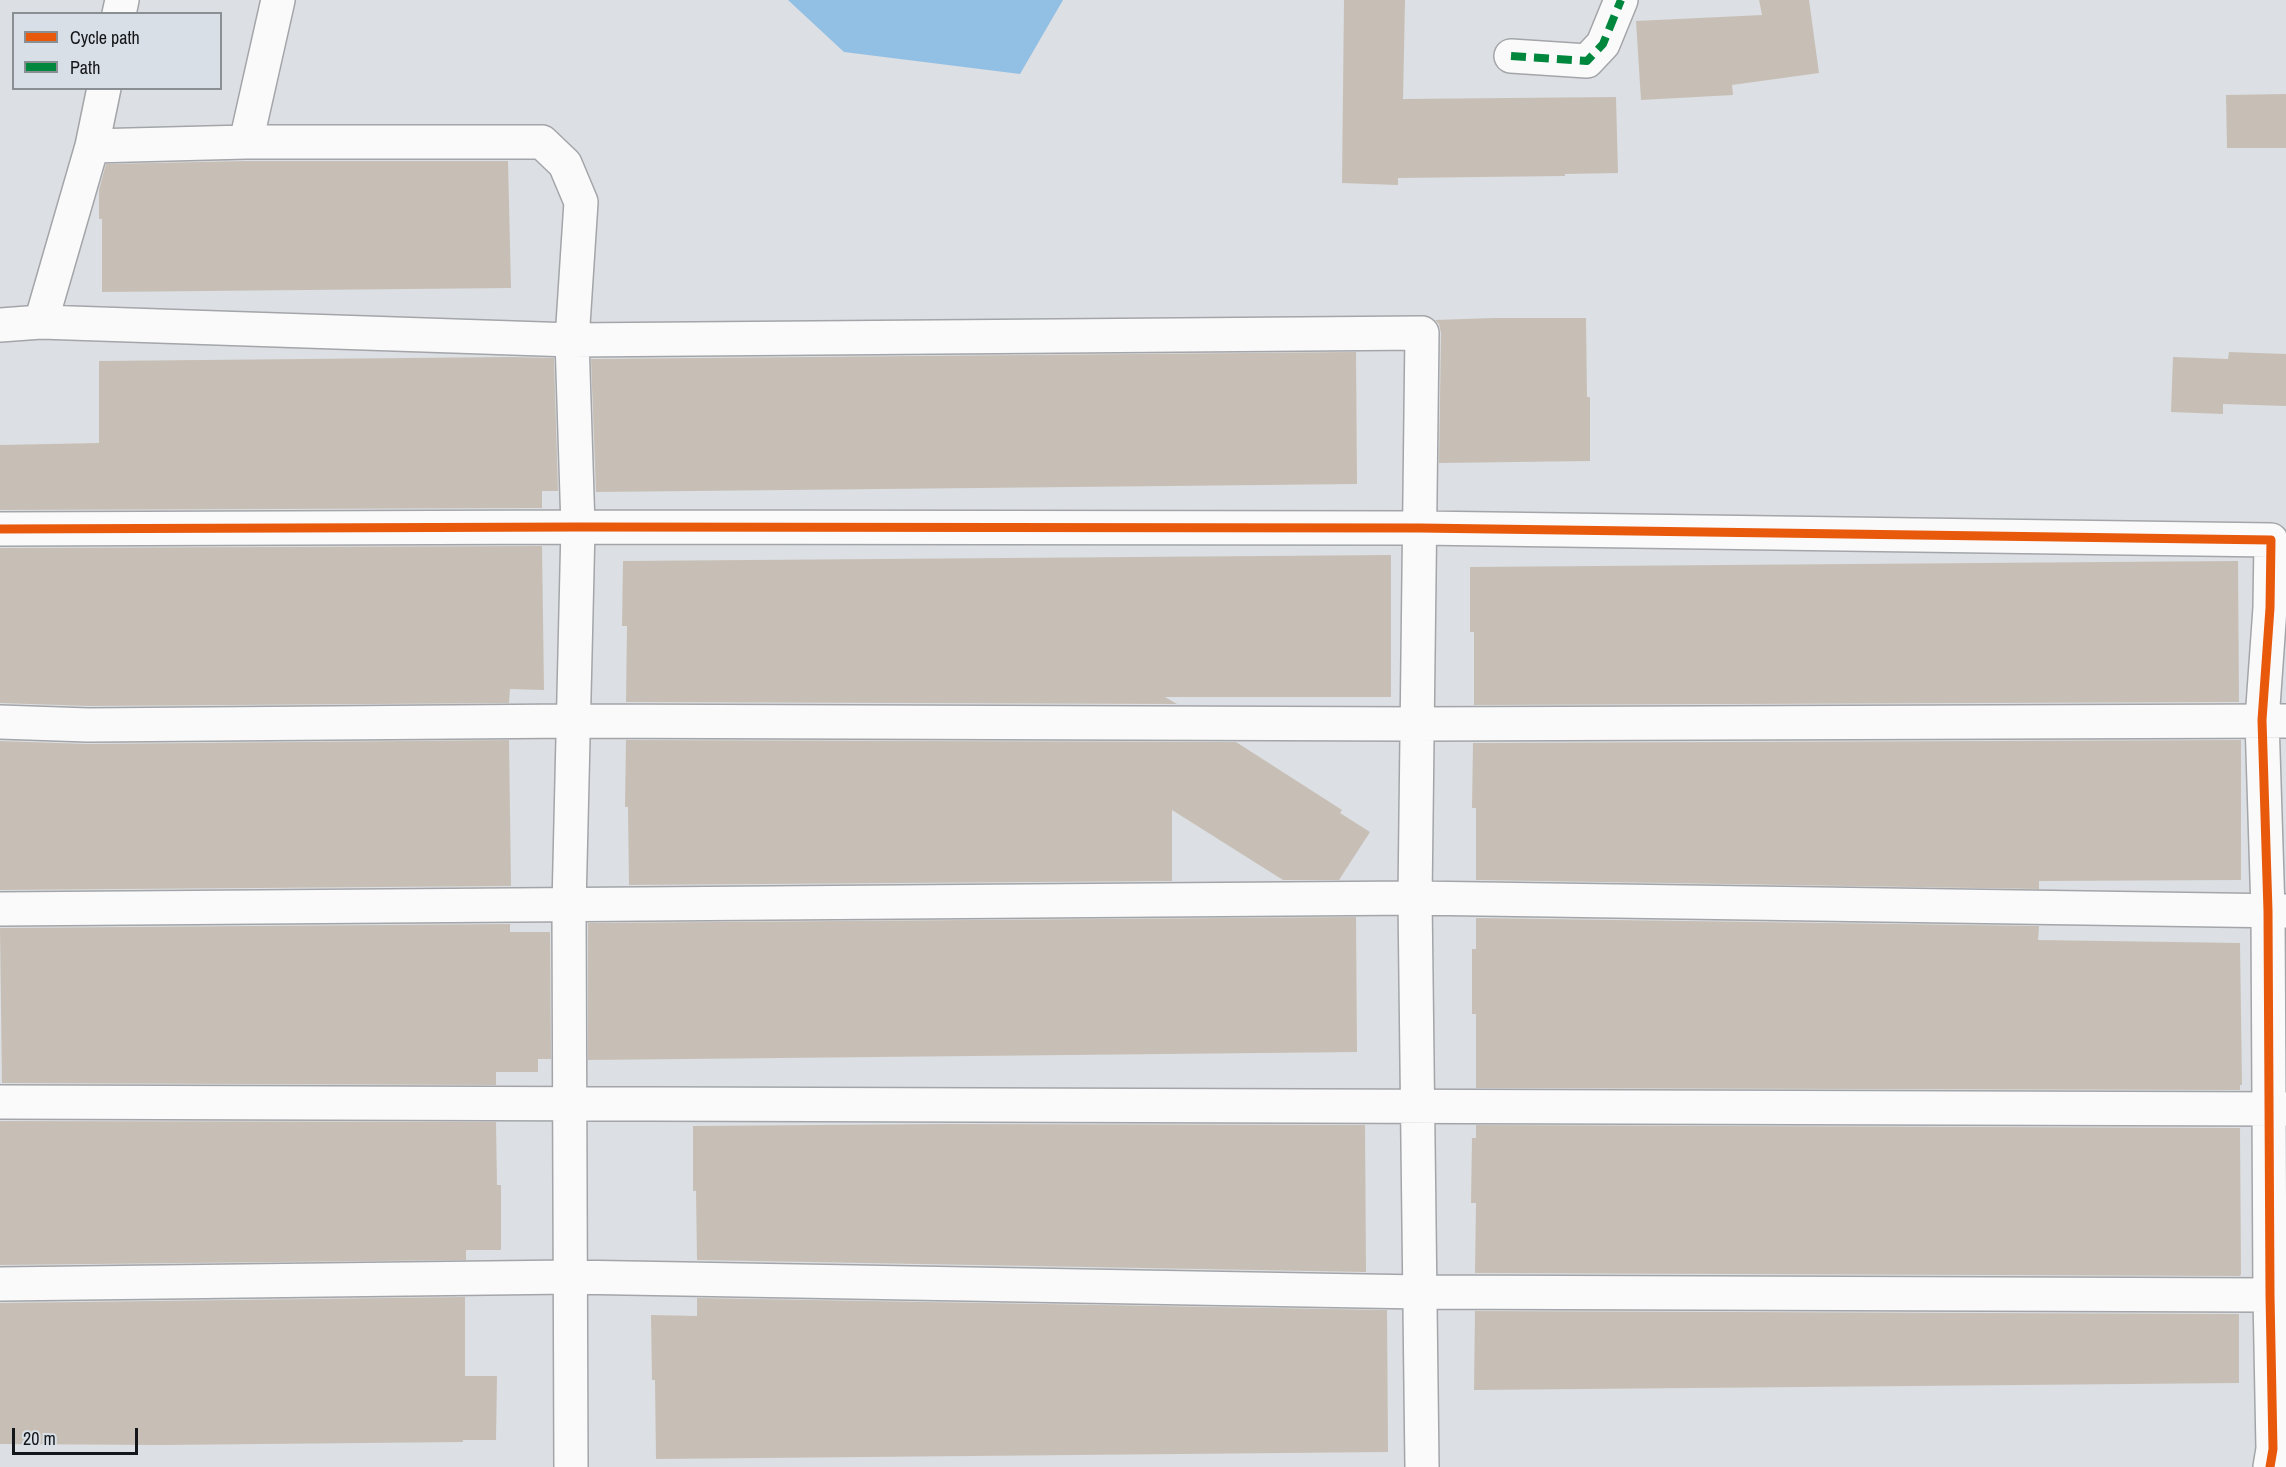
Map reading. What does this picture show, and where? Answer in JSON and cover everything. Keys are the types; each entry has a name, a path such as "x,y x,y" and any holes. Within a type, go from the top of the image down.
{"street":[{"path":"246,142 278,0"},
{"path":"1511,56 1587,62 1603,44 1621,0"},
{"path":"41,322 92,146 104,90"},
{"path":"92,146 246,142 542,142 565,164 581,202 572,340 579,527 569,906 571,1467"},
{"path":"0,325 41,322 572,340 1422,333 1415,898 1422,1467"},
{"path":"0,530 579,527 1420,528 2271,540 2270,608 2277,911 2277,1109 2270,1295 2277,1455"},
{"path":"0,722 100,725 574,721 1416,724 2274,721"},
{"path":"0,909 1415,898 2277,911"},
{"path":"0,1102 2277,1109"},
{"path":"0,1284 570,1277 1421,1292 2270,1295"}],"water":[{"path":"788,0 1063,0 1020,74 844,52"}],"building":[{"path":"1344,0 1405,0 1403,99 1616,97 1618,173 1398,178 1398,185 1342,183"},
{"path":"1759,0 1809,0 1819,73 1732,85 1733,95 1641,100 1636,21 1762,15"},
{"path":"2286,94 2286,148 2227,148 2226,95"},
{"path":"246,161 508,161 511,288 102,292 102,219 99,219 99,190 106,164"},
{"path":"1586,318 1590,461 1439,463 1441,333 1439,324 1435,320"},
{"path":"1356,352 1357,484 596,492 591,359"},
{"path":"2229,352 2286,354 2286,406 2223,404 2223,414 2171,412 2173,357 2228,359"},
{"path":"554,358 558,491 542,491 542,508 0,510 0,445 99,443 99,361"},
{"path":"542,546 544,690 510,689 509,703 88,706 0,703 0,548"},
{"path":"1391,555 1391,697 1165,697 1177,704 626,702 627,626 622,626 623,561"},
{"path":"2238,561 2239,702 1474,705 1474,632 1470,632 1470,567"},
{"path":"509,740 511,886 0,890 0,741 88,744"},
{"path":"626,740 1236,742 1342,810 1340,813 1370,832 1339,880 1283,880 1172,810 1172,881 629,885 628,807 625,807"},
{"path":"2241,740 2241,880 2039,881 2039,889 1476,880 1476,808 1472,808 1473,743"},
{"path":"1356,917 1357,1052 588,1060 588,923"},
{"path":"1476,918 2039,926 2038,940 2240,943 2242,1085 2240,1085 2240,1090 1476,1088 1476,1014 1472,1014 1472,949 1476,949"},
{"path":"510,924 510,932 550,932 551,1059 538,1059 538,1072 496,1072 496,1085 2,1083 0,928"},
{"path":"0,1121 496,1122 497,1185 501,1185 501,1250 466,1250 466,1260 0,1265"},
{"path":"1365,1125 1366,1272 697,1260 696,1191 693,1191 693,1126"},
{"path":"1476,1125 2240,1128 2241,1274 2240,1276 1475,1273 1476,1203 1471,1203 1472,1138 1476,1138"},
{"path":"465,1297 465,1376 497,1376 496,1440 161,1445 0,1444 0,1303"},
{"path":"697,1298 1387,1310 1388,1452 656,1459 651,1315 697,1316"},
{"path":"1475,1311 2239,1314 2239,1383 1474,1390"}],"marked path":[{"path":"1511,56 1587,61 1603,44 1621,0"}],"cycle path":[{"path":"0,529 1420,528 2271,540 2270,608 2262,720 2268,911 2273,1449 2270,1467"}]}
